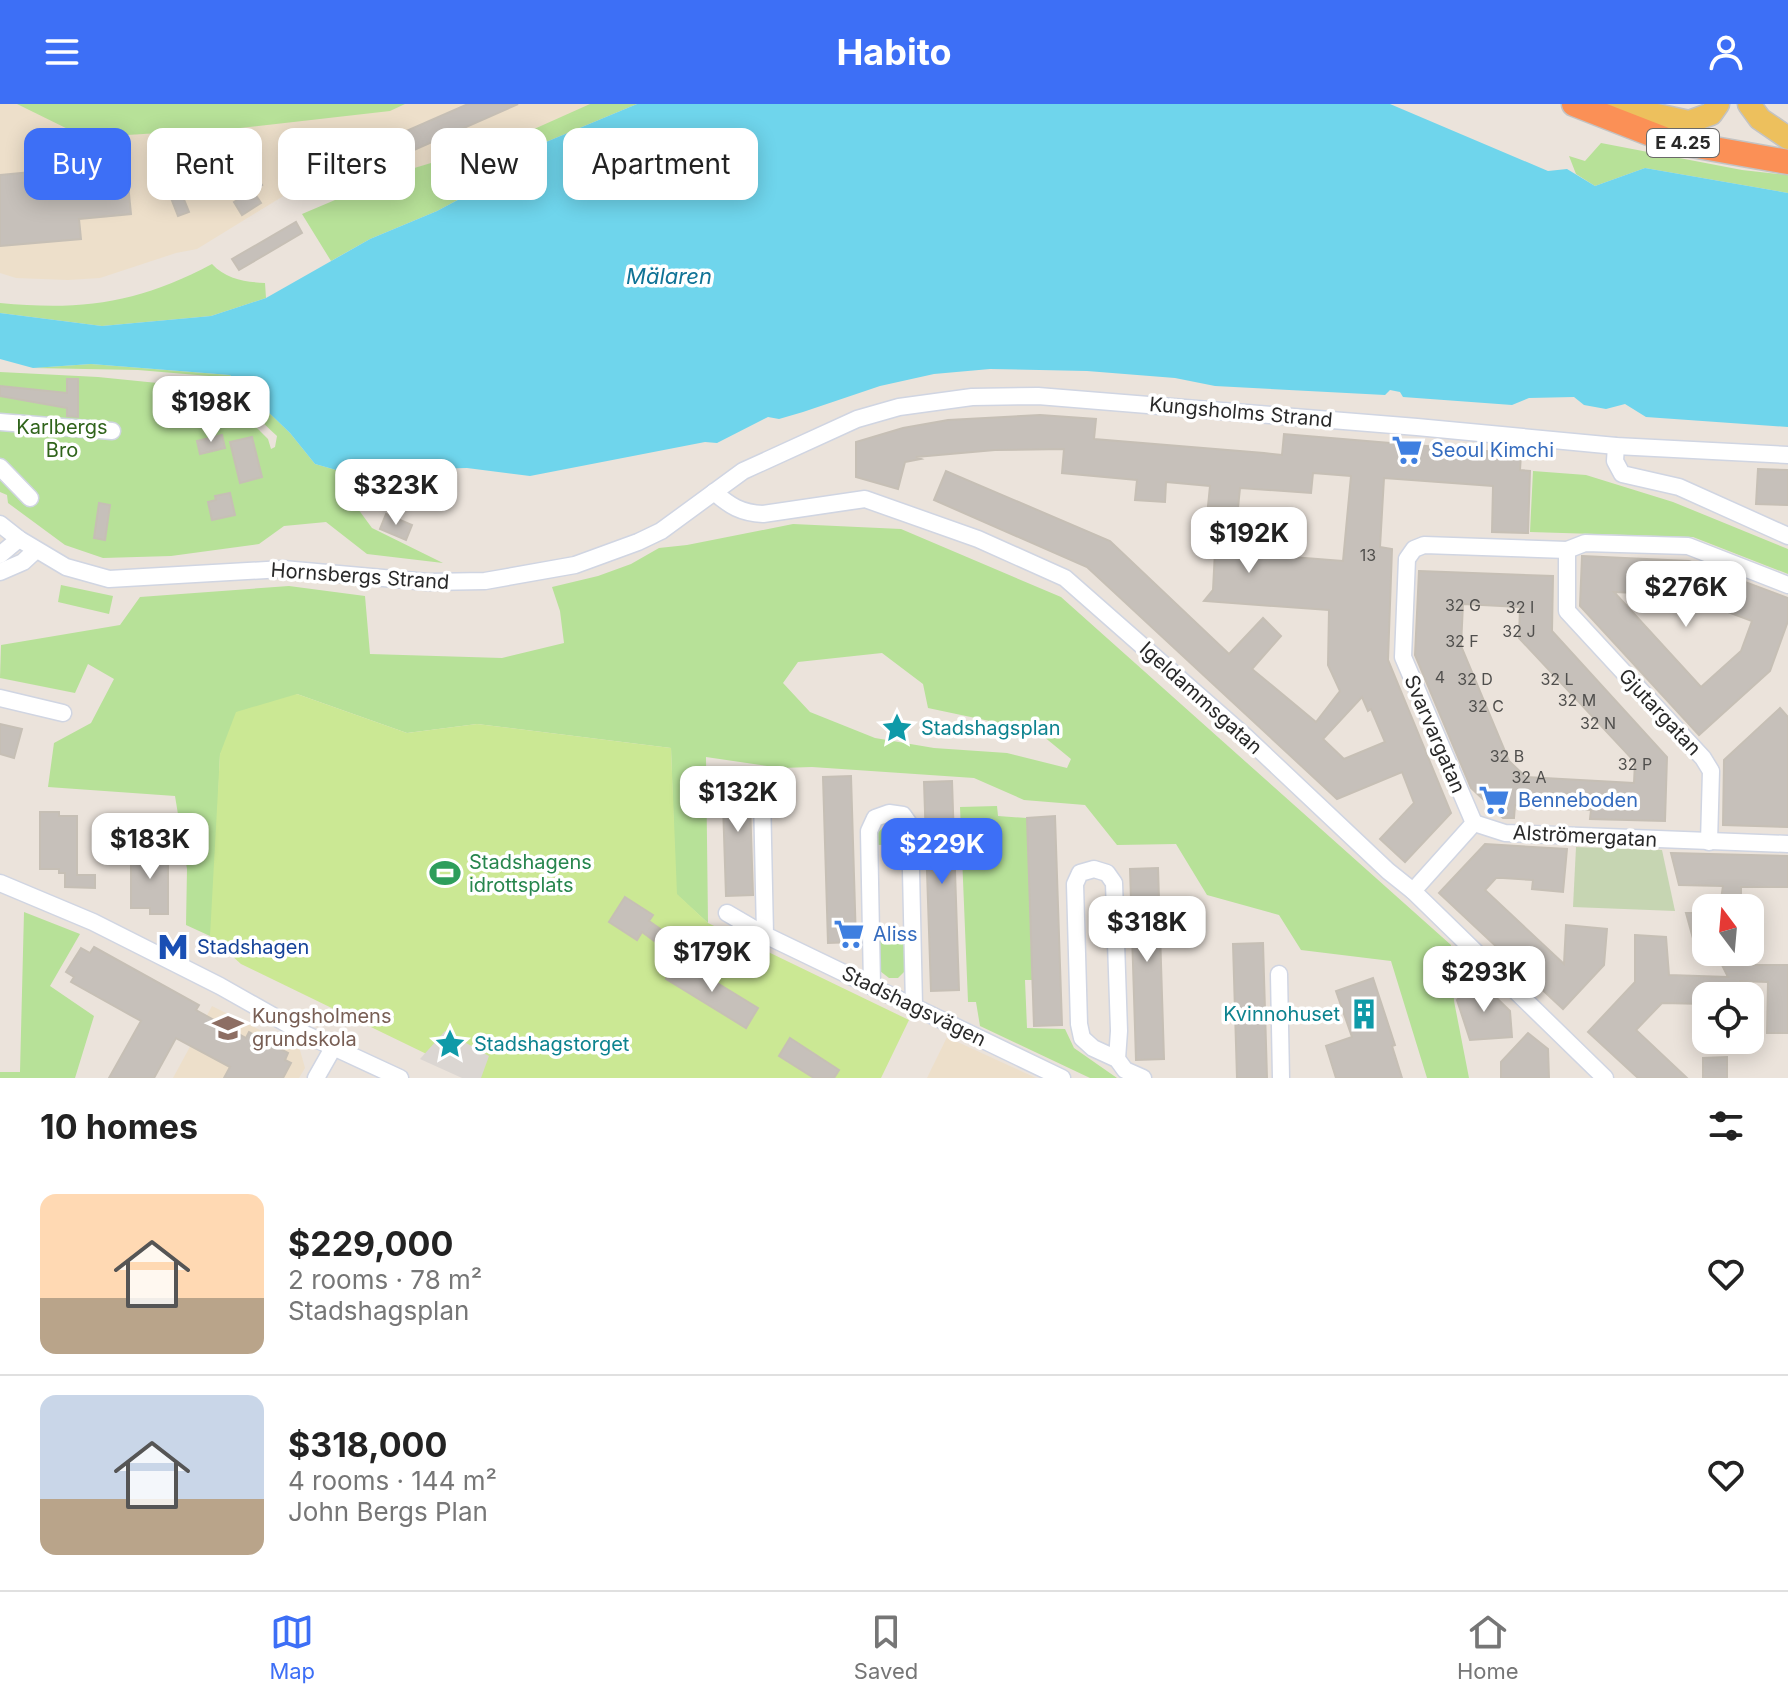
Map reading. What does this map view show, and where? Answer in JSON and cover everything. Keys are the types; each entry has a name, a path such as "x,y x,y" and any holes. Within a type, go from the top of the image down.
{"highway":[{"name":"E 4.25","path":"1574,104 1669,141 1788,162"},
{"name":"E 4.25","path":"1606,104 1672,127 1788,150"}],"main road":[{"path":"1606,104 1689,122 1711,114 1718,104"},
{"path":"1749,104 1760,119 1788,138"}],"street":[{"name":"Kungsholms Strand","path":"714,492 743,471 857,419 899,407 987,395 1053,397 1616,446 1788,455"},
{"path":"0,422 112,431"},
{"path":"1616,446 1615,461 1622,474 1679,487 1788,536"},
{"path":"0,467 30,498"},
{"name":"Hornsbergs Strand","path":"0,524 66,567 109,579 283,569 428,582 485,581 564,568 612,553 661,531 714,492"},
{"name":"Igeldammsgatan","path":"714,492 730,506 746,513 763,514 865,499 978,539 1065,578 1247,738 1413,891 1605,1078"},
{"path":"0,555 19,539"},
{"name":"Svarvargatan","path":"1474,823 1403,657 1407,559 1414,549 1424,545 1567,550 1585,543 1688,546 1788,585"},
{"path":"0,572 23,562 36,550"},
{"name":"Gjutargatan","path":"1567,550 1567,611 1703,758 1711,771 1709,842"},
{"path":"0,698 63,713"},
{"path":"762,795 765,935"},
{"path":"872,985 869,831 875,818 889,813 903,815 910,825 914,1006"},
{"path":"1413,891 1474,823"},
{"name":"Alströmergatan","path":"1474,823 1505,833 1788,844"},
{"path":"1117,1059 1119,1031 1114,883 1107,873 1094,869 1080,873 1075,884 1082,1038 1093,1048 1117,1059 1125,1070 1143,1078"},
{"path":"0,883 104,928 333,1048 400,1078"},
{"name":"Stadshagsvägen","path":"727,913 765,935 1062,1078"},
{"path":"1279,974 1281,1078"},
{"path":"316,1078 333,1048"}],"shaded area":[{"path":"0,104 637,104 547,130 431,128 431,163 415,168 415,128 278,128 278,199 197,249 100,278 16,278 0,273"},
{"name":"Kungsholmens grundskola","path":"212,1006 300,1050 305,1068 299,1078 173,1078"},
{"name":"Stadshagstorget","path":"445,1031 489,1056 481,1078 462,1078 420,1059"},
{"path":"947,1037 1036,1078 927,1078"}],"green space":[{"path":"17,104 405,104 390,111 240,128 147,128 147,134 131,135 131,128 66,128"},
{"path":"590,104 637,104 580,128 563,128 563,135 547,142 547,128 536,128"},
{"path":"1601,143 1742,170 1788,175 1788,193 1645,168 1595,186 1576,174 1569,156 1585,161"},
{"path":"431,163 431,200 458,200 370,239 331,261 302,214 335,200 415,200 415,168"},
{"path":"212,264 236,279 265,283 266,298 211,316 102,326 0,313 0,303 57,306 134,296 160,288"},
{"name":"Karlbergs Bro","path":"91,364 230,375 290,433 315,464 368,479 371,489 339,483 372,528 443,563 367,554 326,522 284,526 259,544 171,556 103,558 65,545 8,503 7,495 0,492 0,372 98,377 207,388 230,401 268,439 271,449 275,447 277,436 236,395 209,376 138,370 33,368"},
{"path":"1533,471 1586,475 1673,502 1788,549 1788,574 1693,537 1530,532"},
{"name":"Stadshagen","path":"793,524 901,529 1061,597 1451,945 1454,1001 1469,1078 1427,1078 1391,961 1301,950 1279,915 1207,895 1176,844 1117,845 1085,805 1024,800 974,778 812,767 781,768 706,757 708,923 676,894 671,748 477,724 407,733 297,694 220,754 216,852 232,933 210,936 186,925 187,869 175,796 48,787 54,743 91,723 114,679 88,664 75,693 0,678 1,645 120,625 140,597 289,586 365,596 370,654 502,658 564,643 560,611 552,587 631,564 659,548","holes":["882,653 923,684 928,708 1043,736 1071,759 1067,768 1007,753 934,748 875,738 810,712 783,683 798,662"]},
{"path":"61,585 113,596 109,614 58,602"},
{"name":"Stadshagens idrottsplats","path":"297,694 407,733 477,724 671,748 677,894 708,923 909,1020 881,1078 476,1078 241,964 210,936 220,754 236,712"},
{"path":"997,806 998,816 1027,818 1032,980 1025,980 1027,1028 1065,1029 1074,1048 1117,1078 1090,1078 980,1026 976,1002 968,1002 960,807"},
{"path":"892,825 902,830 905,844 877,845 877,833 885,826"},
{"path":"1576,847 1662,850 1675,911 1573,907"},
{"path":"24,912 80,934 50,986 94,1016 75,1078 0,1078 0,1072 20,1072"},
{"path":"905,938 905,971 898,978 889,978 880,971 879,939"}],"water":[{"name":"Mälaren","path":"637,104 1390,104 1548,171 1567,169 1595,186 1645,168 1788,193 1788,427 1646,417 1625,404 1606,409 1584,405 1574,397 1529,398 1512,405 1403,397 1400,392 1390,390 1385,395 1215,386 1175,378 1087,371 990,369 934,374 880,386 779,419 768,417 717,443 705,442 530,476 467,468 427,469 368,479 315,464 290,433 230,375 91,364 33,368 0,359 0,313 102,326 211,316 266,298 370,239 458,200 547,200 547,142 563,135 563,200 758,200 758,128 580,128"}],"building":[{"path":"468,104 518,104 464,128 431,128 431,143 415,150 413,128"},
{"path":"24,173 24,200 130,200 131,214 79,219 81,239 0,246 0,175"},
{"path":"172,200 184,200 189,212 178,216"},
{"path":"259,200 261,203 242,215 234,202"},
{"path":"296,222 302,233 239,270 232,259"},
{"path":"67,379 78,379 78,417 67,416 67,408 0,396 0,386 67,393"},
{"path":"1040,415 1096,419 1094,439 1282,455 1284,434 1521,454 1520,470 1530,471 1528,533 1492,532 1493,486 1384,478 1380,547 1392,549 1388,660 1451,813 1405,862 1380,839 1414,803 1402,772 1337,799 1087,567 934,500 946,471 1110,541 1229,654 1263,618 1281,636 1252,669 1316,722 1340,691 1328,665 1329,610 1204,601 1213,590 1215,551 1343,561 1351,476 1313,473 1311,493 1240,488 1238,508 1208,506 1210,486 1166,482 1165,502 1135,500 1137,480 1062,473 1064,449 995,450 916,457 921,459 905,462 898,489 856,477 856,442 903,428 948,420","holes":["1362,697 1368,711 1371,709 1385,742 1344,759 1323,739"]},
{"path":"222,435 225,448 200,454 197,441"},
{"path":"252,437 262,477 240,483 230,442"},
{"path":"1758,469 1788,470 1788,505 1756,504"},
{"path":"230,493 235,515 212,520 208,502 216,500 215,496"},
{"path":"99,503 110,505 105,540 94,538"},
{"path":"386,514 412,525 406,540 380,529"},
{"path":"1582,556 1689,561 1788,598 1788,621 1770,671 1699,735 1580,606","holes":["1614,592 1683,595 1752,621 1741,651 1701,687"]},
{"path":"1419,571 1553,576 1552,631 1667,757 1665,821 1590,819 1591,810 1515,805 1514,818 1503,818 1471,788 1415,655","holes":["1463,604 1520,607 1519,638 1635,762 1634,783 1526,777 1509,761 1461,646"]},
{"path":"1780,708 1788,717 1788,827 1723,825 1724,760"},
{"path":"0,724 22,729 14,758 0,754"},
{"path":"749,772 753,895 726,896 722,773"},
{"path":"851,776 856,942 828,943 823,777"},
{"path":"952,781 959,990 931,991 924,782"},
{"path":"40,812 77,816 77,875 95,875 95,888 65,887 65,873 59,873 59,869 40,869"},
{"path":"1055,816 1062,1025 1034,1026 1027,818"},
{"path":"1485,844 1567,849 1563,892 1532,889 1533,880 1503,878 1496,878 1485,890 1564,964 1566,925 1607,929 1604,965 1563,1009 1439,893"},
{"path":"131,849 151,849 151,854 168,854 168,914 150,914 150,908 131,908"},
{"path":"1671,853 1788,856 1788,887 1741,887 1741,894 1722,894 1723,886 1679,885"},
{"path":"1158,868 1164,1059 1136,1060 1130,869"},
{"path":"625,897 653,915 649,921 676,940 668,951 642,932 637,940 609,922"},
{"path":"1686,913 1692,913 1692,935"},
{"path":"1635,935 1666,937 1669,975 1728,977 1722,966 1788,965 1788,1033 1767,1033 1768,982 1692,982 1692,1004 1662,1003 1636,1030 1687,1078 1638,1078 1588,1032 1635,982"},
{"path":"1263,943 1267,1078 1237,1078 1233,944"},
{"path":"94,947 199,1005 196,1010 246,1038 249,1032 288,1053 285,1060 291,1063 283,1078 224,1078 230,1067 176,1038 154,1078 109,1078 141,1021 71,982 74,977 66,972 81,948 90,953"},
{"path":"678,959 758,1008 746,1028 666,979"},
{"path":"1373,978 1395,1045 1392,1046 1402,1078 1336,1078 1326,1046 1352,1037 1336,991"},
{"path":"1477,979 1510,1011 1512,1037 1470,1040 1457,1000"},
{"path":"1528,1033 1548,1049 1549,1078 1501,1078 1501,1062"},
{"path":"790,1038 839,1070 834,1078 814,1078 779,1056"},
{"path":"1727,1057 1727,1078 1703,1078 1703,1058"}],"place":[{"name":"Seoul Kimchi","path":"1407,450"},
{"name":"Stadshagsplan","path":"897,728"},
{"name":"Benneboden","path":"1494,800"},
{"name":"Stadshagens idrottsplats","path":"445,873"},
{"name":"Aliss","path":"849,934"},
{"name":"Stadshagen","path":"173,947"},
{"name":"Kvinnohuset","path":"1364,1014"},
{"name":"Kungsholmens grundskola","path":"228,1028"},
{"name":"Stadshagstorget","path":"450,1044"}]}
